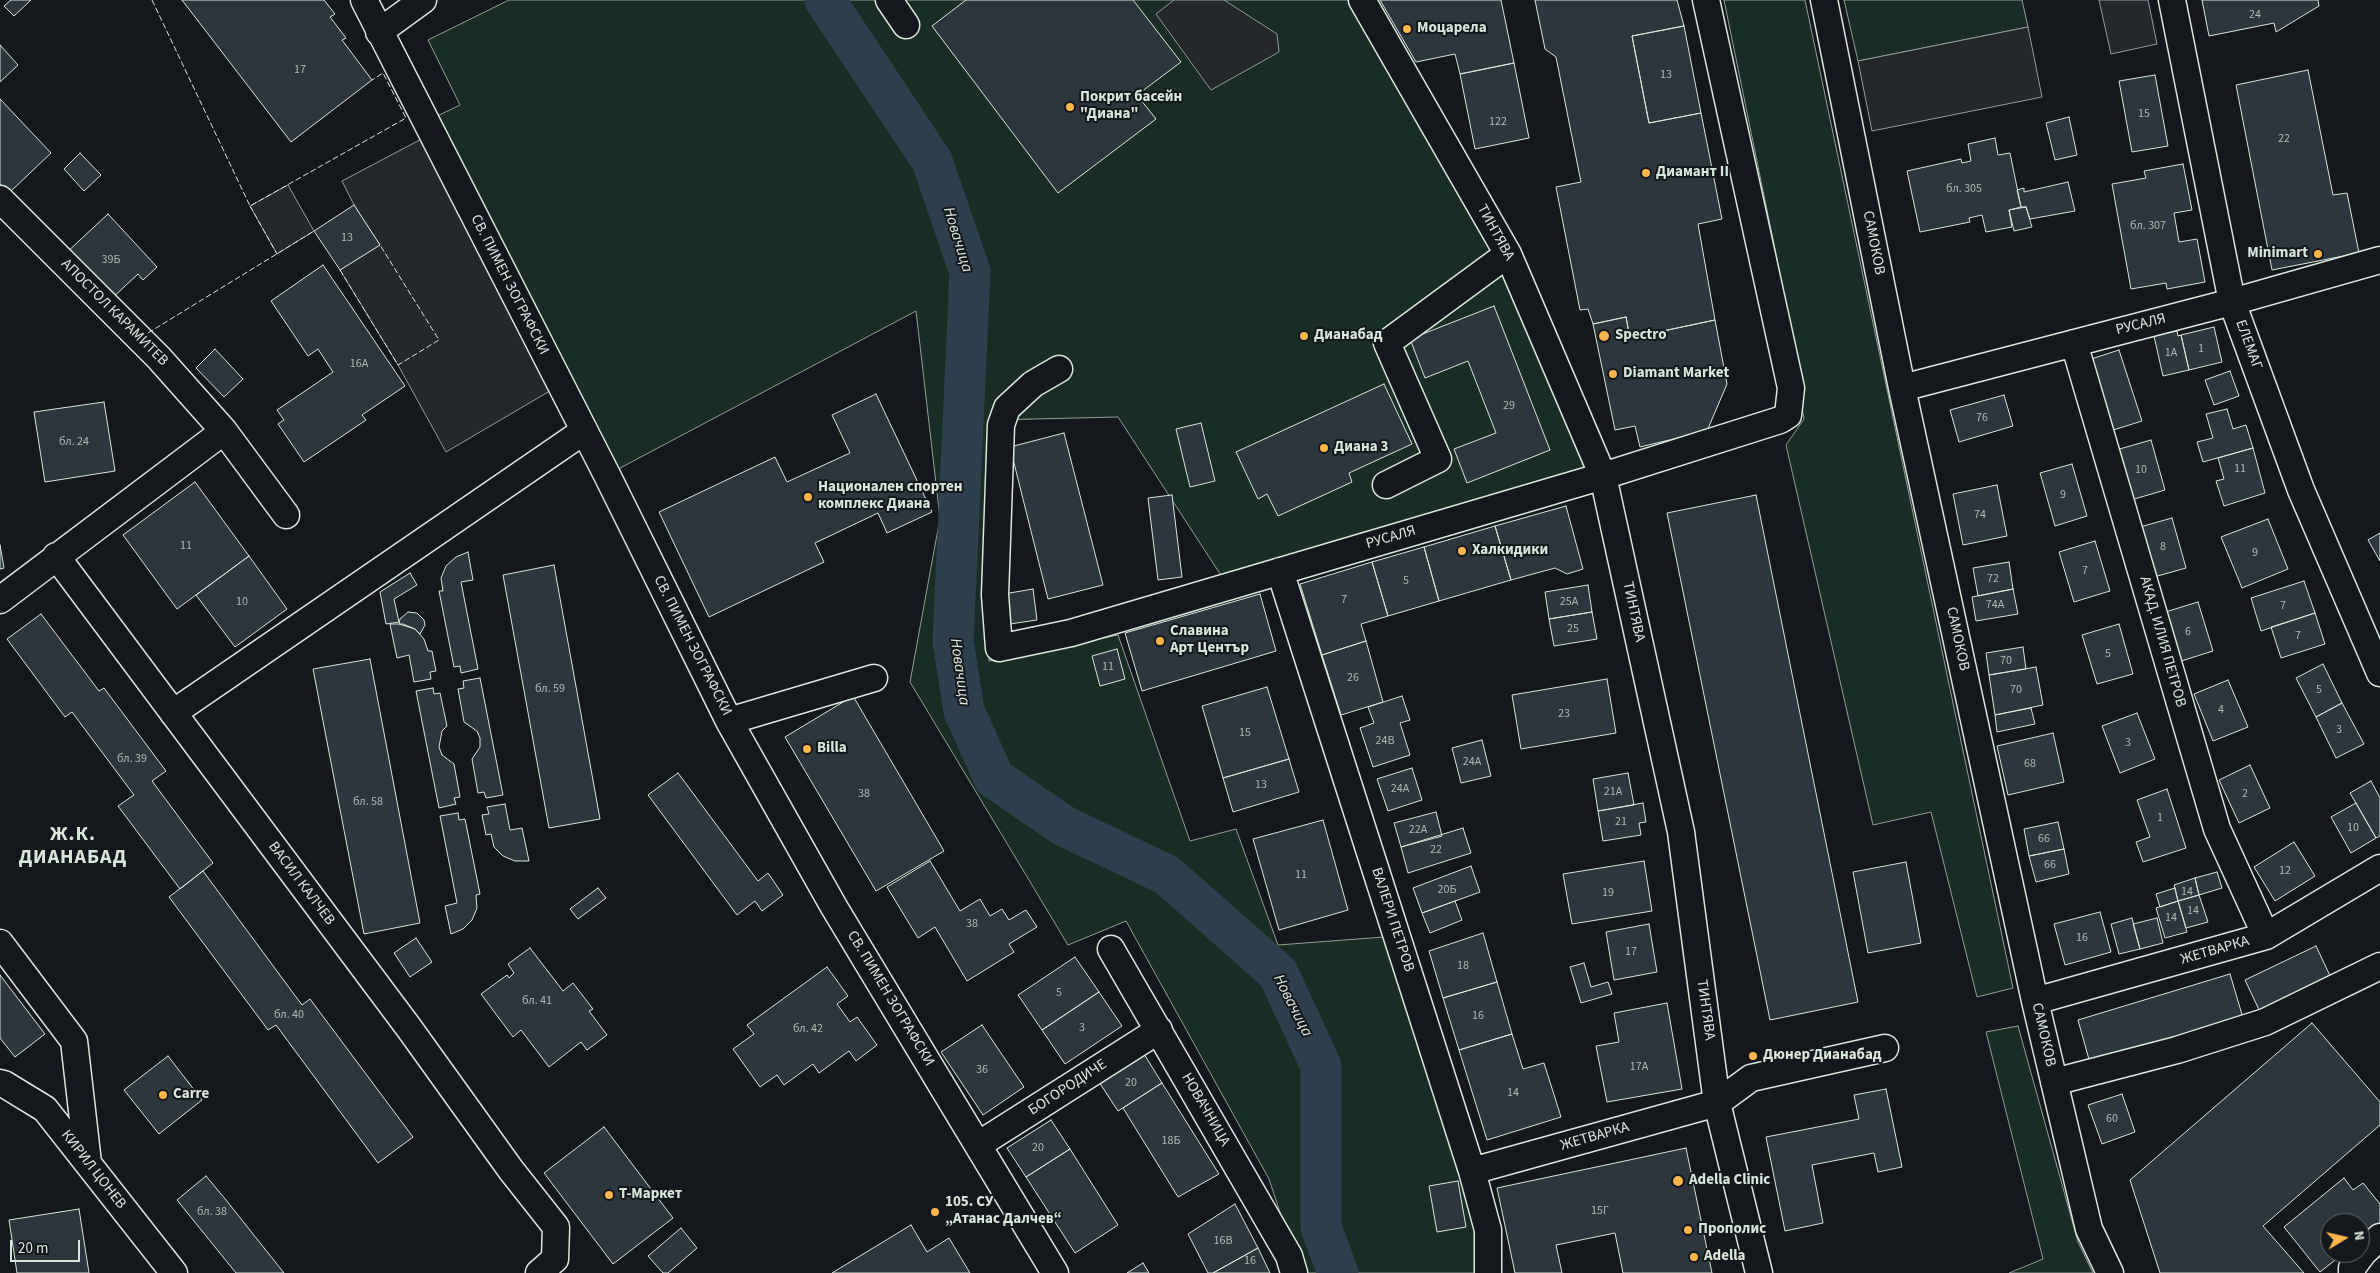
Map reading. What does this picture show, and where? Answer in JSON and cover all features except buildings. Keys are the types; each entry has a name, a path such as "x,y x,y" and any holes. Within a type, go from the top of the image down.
{"street":[{"name":"СВ. ПИМЕН ЗОГРАФСКИ","path":"364,0 730,722 834,907 1055,1273"},
{"path":"379,32 422,0"},
{"path":"889,0 906,25"},
{"name":"ТИНТЯВА","path":"1362,0 1508,254 1604,476 1681,832 1717,1103 1759,1273"},
{"name":"РУСАЛЯ","path":"1059,369 1033,384 1006,408 1001,425 996,595 999,648 1071,633 1604,476 1780,420 1788,415 1791,388 1706,0"},
{"name":"САМОКОВ","path":"1824,0 1902,388 2035,1002 2089,1230 2110,1273"},
{"name":"ЕЛЕМАГ","path":"2172,0 2232,302 2300,490 2380,673"},
{"name":"АПОСТОЛ КАРАМИТЕВ","path":"0,199 159,358 224,431 286,515"},
{"path":"1386,485 1438,459 1387,343 1508,254"},
{"name":"РУСАЛЯ","path":"1902,388 2232,302 2380,260"},
{"name":"АКАД. ИЛИЯ ПЕТРОВ","path":"2074,342 2217,829 2266,936"},
{"path":"0,600 224,431"},
{"path":"173,713 584,431"},
{"name":"ВАСИЛ КАЛЧЕВ","path":"56,556 410,1028 511,1170 556,1227 555,1259 538,1273"},
{"name":"ВАЛЕРИ ПЕТРОВ","path":"1280,571 1472,1171 1488,1230 1488,1273"},
{"path":"730,722 874,678"},
{"name":"ЖЕТВАРКА","path":"2035,1002 2266,936 2380,868"},
{"path":"0,943 74,1041 88,1163"},
{"name":"НОВАЧНИЦА","path":"1111,949 1289,1256 1294,1273"},
{"path":"2054,1082 2177,1050 2265,1022 2380,966"},
{"name":"БОГОРОДИЧЕ","path":"978,1145 1159,1030"},
{"path":"1717,1103 1751,1078 1884,1048"},
{"name":"КИРИЛ ЦОНЕВ","path":"0,1083 45,1109 174,1273"},
{"name":"ЖЕТВАРКА","path":"1472,1171 1717,1103"},
{"path":"2352,1273 2352,1268 2363,1252 2380,1237"}],"green space":[{"path":"509,0 1362,0 1508,254 1590,467 1226,583 1118,417 992,420 989,661 1118,635 1190,841 1236,829 1278,945 1397,936 1488,1273 1300,1273 1269,1179 1126,921 1068,945 910,682 940,518 916,311 607,475 425,122 460,105 428,40"},
{"path":"1724,0 1805,0 2013,988 1977,997 1931,812 1873,825 1786,445 1804,419 1777,259"},
{"path":"1844,0 2022,0 2028,27 1858,61"},
{"path":"2018,1026 2078,1242 2093,1273 2009,1273 2043,1259 1986,1032"}],"shaded area":[{"path":"1174,0 1224,0 1277,34 1279,52 1211,90 1156,14"},
{"path":"2099,0 2148,0 2157,44 2111,54"},
{"path":"2028,27 2042,97 1872,131 1858,61"},
{"path":"431,134 560,385 446,452 398,365 340,270 380,245 354,205 342,181"},
{"path":"288,185 314,231 277,254 250,206"}],"waterway":[{"name":"Новачица","path":"825,0 932,161 970,272 953,641 964,711 994,778 1064,826 1167,875 1278,973 1321,1066 1321,1227 1338,1273"}],"fence":[{"path":"152,0 250,206 406,118 383,73 372,80"},
{"path":"250,206 277,254"},
{"path":"148,333 314,231"},
{"path":"340,270 398,365 439,340 380,245"}],"place":[{"name":"Моцарела","path":"1407,29"},
{"name":"Покрит басейн \"Диана\"","path":"1070,107"},
{"name":"Диамант II","path":"1646,173"},
{"name":"Minimart","path":"2318,254"},
{"name":"Дианабад","path":"1304,336"},
{"name":"Spectro","path":"1604,336"},
{"name":"Diamant Market","path":"1613,374"},
{"name":"Диана 3","path":"1324,448"},
{"name":"Национален спортен комплекс Диана","path":"808,497"},
{"name":"Халкидики","path":"1462,551"},
{"name":"Славина Арт Център","path":"1160,641"},
{"name":"Billa","path":"807,749"},
{"name":"Дюнер Дианабад","path":"1753,1056"},
{"name":"Carre","path":"163,1095"},
{"name":"Adella Clinic","path":"1678,1181"},
{"name":"Т-Маркет","path":"609,1195"},
{"name":"105. СУ „Атанас Далчев“","path":"935,1212"},
{"name":"Прополис","path":"1688,1230"},
{"name":"Adella","path":"1694,1257"}],"district":[{"name":"Ж.К. ДИАНАБАД","path":"73,848"}]}
